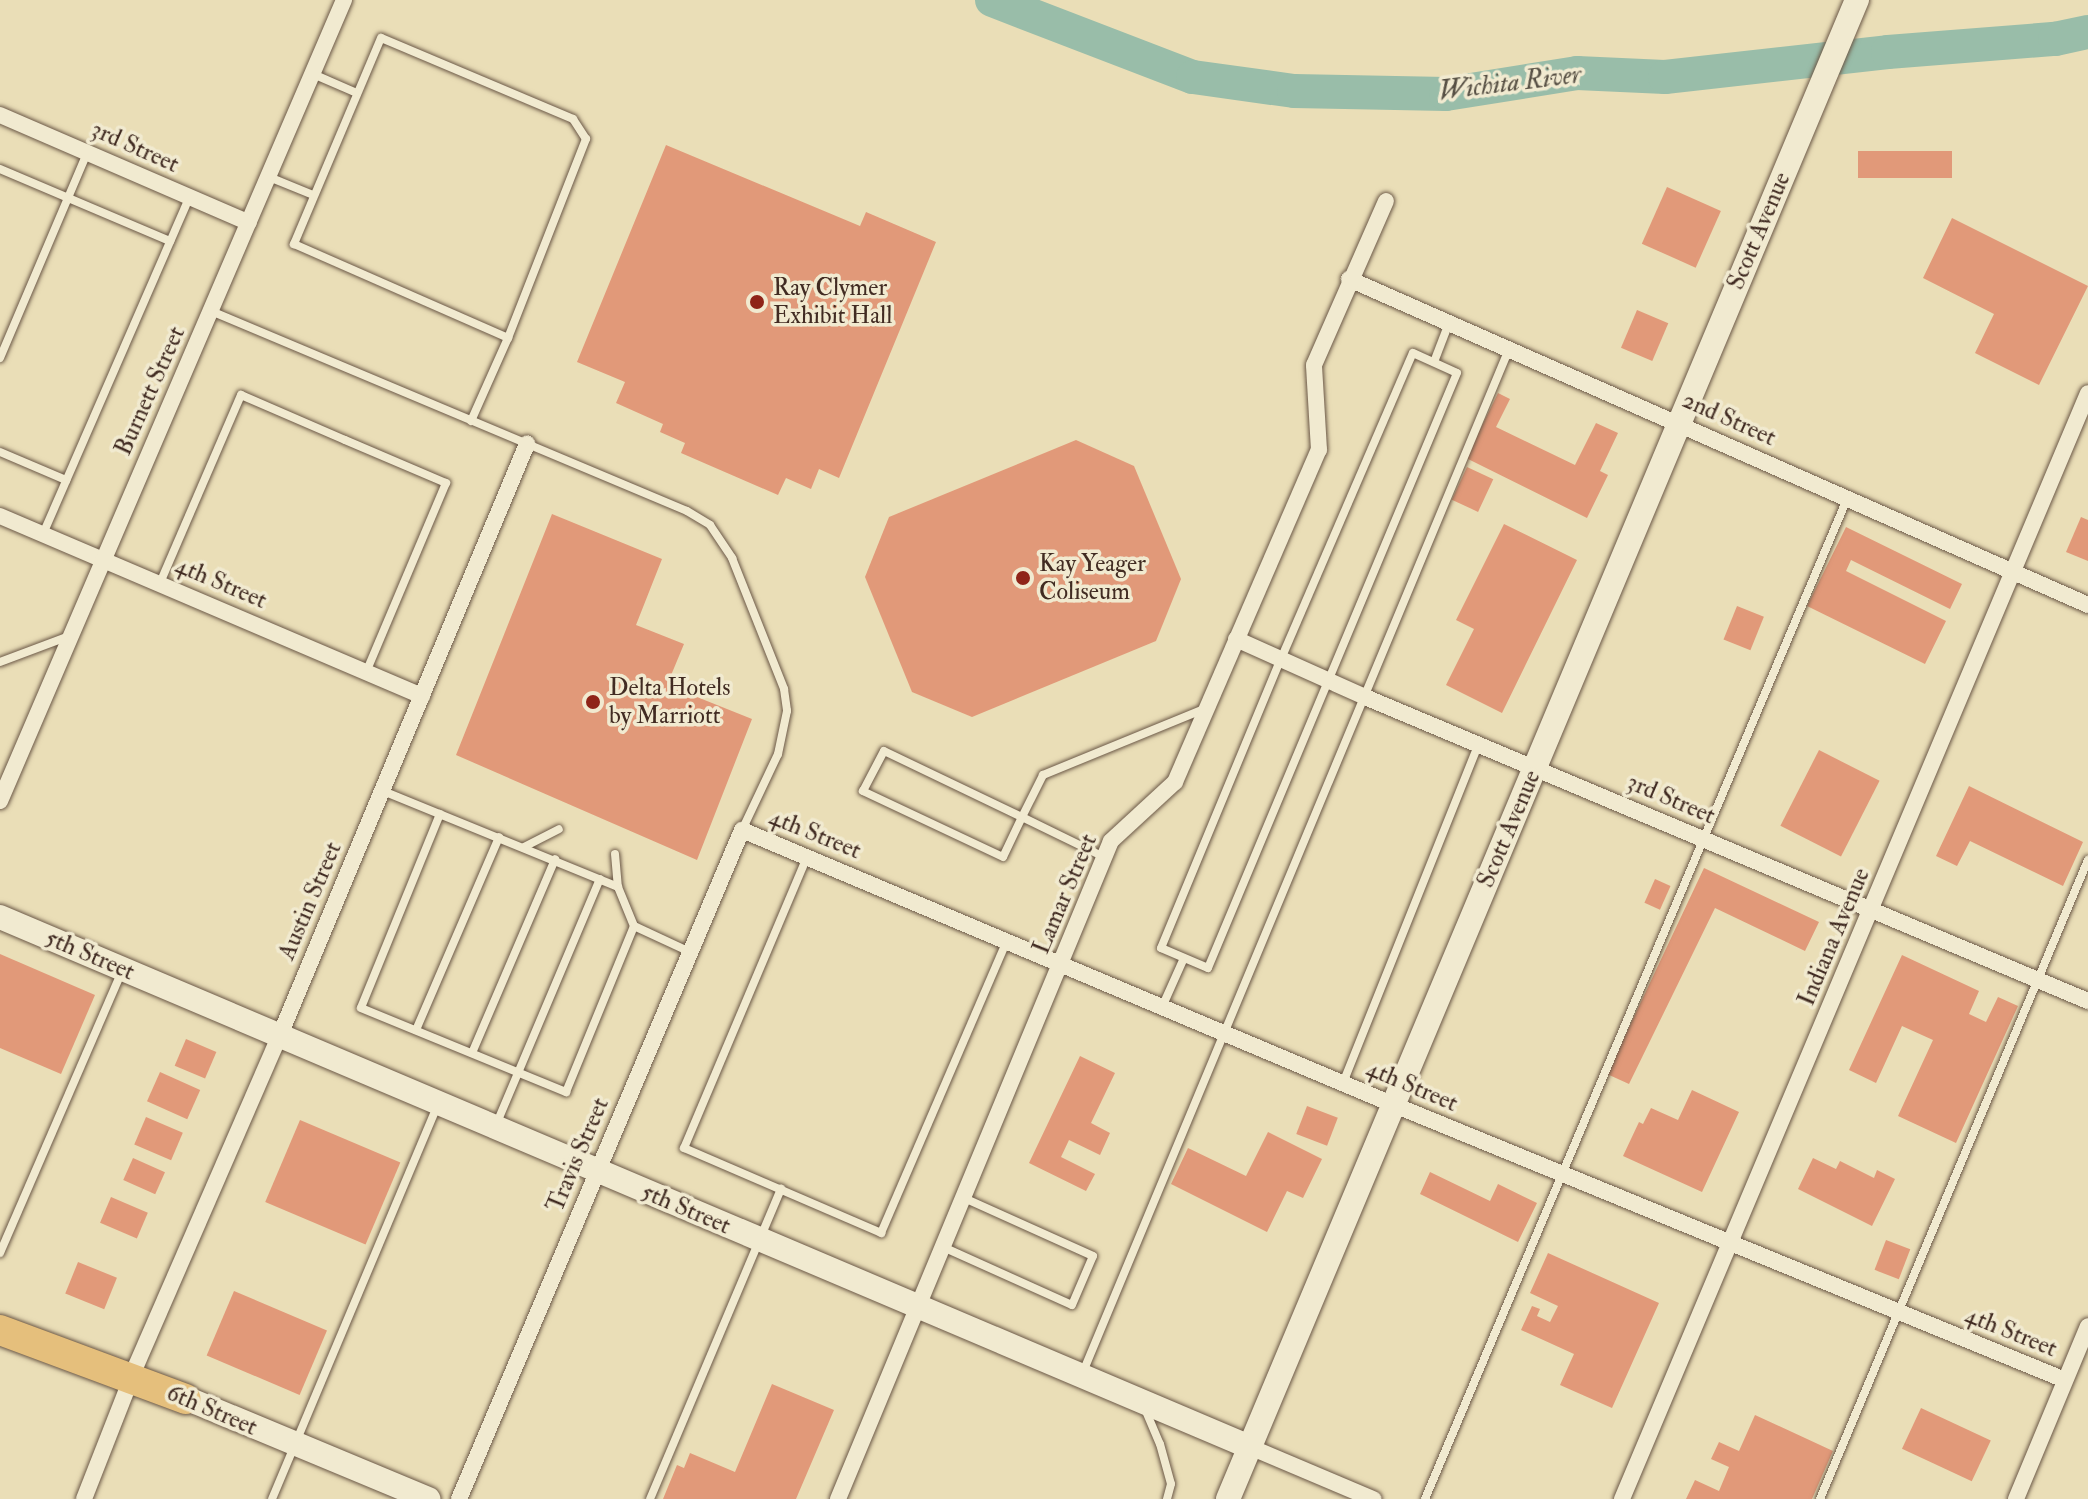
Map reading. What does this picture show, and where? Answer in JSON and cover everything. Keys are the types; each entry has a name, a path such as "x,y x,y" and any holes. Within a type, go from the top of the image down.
{"highway":[{"path":"0,1330 186,1399"}],"main road":[{"name":"Scott Avenue","path":"1228,1499 1857,0"},
{"name":"5th Street","path":"0,917 1250,1447"},
{"path":"0,1313 132,1377"},
{"name":"6th Street","path":"186,1399 428,1499"}],"street":[{"name":"Burnett Street","path":"0,801 344,0"},
{"name":"3rd Street","path":"0,115 249,223"},
{"name":"Lamar Street","path":"838,1499 1063,963 1104,857 1120,829 1175,782 1319,450 1314,365 1349,279 1386,201"},
{"name":"2nd Street","path":"1349,279 2088,605"},
{"name":"Indiana Avenue","path":"1622,1499 2088,393"},
{"name":"Austin Street","path":"84,1499 132,1377 280,1035 527,444"},
{"name":"4th Street","path":"0,516 422,696"},
{"name":"3rd Street","path":"1236,639 1365,697 2088,1001"},
{"name":"4th Street","path":"742,830 1392,1104 2065,1380"},
{"name":"Travis Street","path":"459,1499 742,830"},
{"path":"2016,1499 2088,1326"},
{"name":"5th Street","path":"1250,1447 1373,1499"}],"lane":[{"path":"471,421 508,338 586,139 573,119 381,38 294,244 508,338"},
{"path":"313,74 357,93"},
{"path":"0,358 87,152"},
{"path":"0,169 170,241"},
{"path":"269,177 313,195"},
{"path":"43,534 189,197"},
{"path":"211,311 687,511 710,525 722,539 784,689 787,711 778,754 742,830"},
{"path":"1434,362 1449,323"},
{"path":"1081,1376 1509,349"},
{"path":"1413,353 1434,362 1457,373 1208,968 1161,948 1413,353"},
{"path":"160,583 241,395 446,483 366,672"},
{"path":"0,452 66,480"},
{"path":"1425,1499 1847,498"},
{"path":"0,662 70,636"},
{"path":"1104,857 1022,817 884,751 863,791 1003,857 1022,817 1043,775 1207,708"},
{"path":"1343,1083 1478,744"},
{"path":"383,791 618,887"},
{"path":"440,814 361,1008 566,1092 634,926"},
{"path":"524,847 559,829"},
{"path":"416,1030 499,837"},
{"path":"615,854 618,887 634,926 690,952"},
{"path":"807,857 684,1148 881,1233 1007,940"},
{"path":"472,1053 555,859"},
{"path":"1820,1499 2088,860"},
{"path":"495,1127 600,879"},
{"path":"1163,1005 1184,958"},
{"path":"0,1253 123,969"},
{"path":"272,1499 438,1103"},
{"path":"650,1499 781,1189"},
{"path":"943,1247 1072,1305 1093,1256 964,1198"},
{"path":"1141,1402 1160,1444 1171,1484 1167,1499"}],"building":[{"name":"Ray Clymer Exhibit Hall","path":"666,145 860,226 866,212 936,242 839,478 819,469 811,489 786,478 778,495 681,453 685,443 660,432 663,424 616,403 625,382 577,362"},
{"path":"1858,151 1952,151 1952,178 1858,178"},
{"path":"1667,187 1721,211 1696,268 1642,244"},
{"path":"1952,218 2088,286 2039,385 1975,353 1994,314 1923,278"},
{"path":"1637,310 1668,323 1652,361 1621,348"},
{"path":"1498,393 1510,399 1496,427 1575,465 1596,423 1618,433 1600,471 1608,475 1587,518 1466,458"},
{"name":"Kay Yeager Coliseum","path":"1076,440 1134,466 1181,579 1156,641 972,717 912,692 865,577 889,517"},
{"path":"1467,467 1493,479 1478,512 1452,500"},
{"name":"Delta Hotels by Marriott","path":"552,514 662,559 636,625 684,644 667,685 752,719 697,860 456,755"},
{"path":"2081,517 2088,520 2088,561 2066,552"},
{"path":"1504,524 1577,560 1502,713 1446,685 1474,629 1456,620"},
{"path":"1846,527 1962,584 1950,609 1851,560 1846,571 1946,621 1925,664 1807,606"},
{"path":"1737,606 1764,617 1750,650 1724,639"},
{"path":"1819,750 1880,781 1841,857 1780,826"},
{"path":"1969,786 2083,842 2063,886 1970,841 1957,866 1936,856"},
{"path":"1704,868 1819,922 1805,951 1715,908 1629,1084 1607,1074"},
{"path":"1655,879 1671,886 1660,910 1644,903"},
{"path":"0,954 95,995 61,1074 0,1048"},
{"path":"1902,955 1979,991 1969,1014 1986,1022 1998,997 2018,1006 1956,1143 1898,1116 1933,1040 1902,1026 1876,1083 1849,1070"},
{"path":"186,1039 216,1052 205,1079 175,1066"},
{"path":"1080,1056 1115,1073 1091,1123 1110,1133 1100,1155 1069,1140 1061,1157 1095,1174 1086,1191 1029,1163"},
{"path":"160,1072 200,1090 187,1119 147,1101"},
{"path":"1692,1090 1739,1112 1702,1192 1623,1156 1639,1122 1643,1124 1651,1108 1678,1120"},
{"path":"1307,1106 1338,1118 1327,1146 1296,1134"},
{"path":"146,1117 183,1133 171,1160 134,1145"},
{"path":"300,1120 400,1163 366,1245 265,1202"},
{"path":"1268,1132 1322,1159 1303,1198 1287,1191 1267,1232 1171,1184 1188,1148 1246,1176"},
{"path":"133,1158 165,1172 155,1194 123,1180"},
{"path":"1813,1158 1836,1169 1840,1161 1874,1178 1877,1170 1895,1179 1872,1226 1798,1189"},
{"path":"1430,1172 1490,1201 1498,1184 1537,1203 1518,1242 1420,1194"},
{"path":"111,1197 148,1213 137,1238 100,1223"},
{"path":"1886,1240 1910,1249 1899,1279 1875,1270"},
{"path":"1548,1253 1659,1303 1612,1408 1560,1385 1574,1354 1521,1330 1532,1306 1540,1309 1537,1316 1550,1322 1558,1306 1530,1293"},
{"path":"78,1262 117,1278 104,1309 65,1294"},
{"path":"234,1291 327,1330 300,1395 207,1355"},
{"path":"772,1384 834,1410 796,1499 663,1499 677,1465 684,1468 690,1453 735,1472"},
{"path":"1921,1408 1991,1441 1972,1481 1902,1449"},
{"path":"1755,1415 1833,1451 1812,1499 1686,1499 1695,1480 1719,1491 1729,1467 1711,1459 1719,1442 1739,1451"}],"waterway":[{"name":"Wichita River","path":"992,0 1193,77 1294,91 1446,94 1577,73 1665,77 1888,52 2055,39 2088,32"}],"place":[{"name":"Ray Clymer Exhibit Hall","path":"757,302"},
{"name":"Kay Yeager Coliseum","path":"1023,578"},
{"name":"Delta Hotels by Marriott","path":"593,702"}]}
